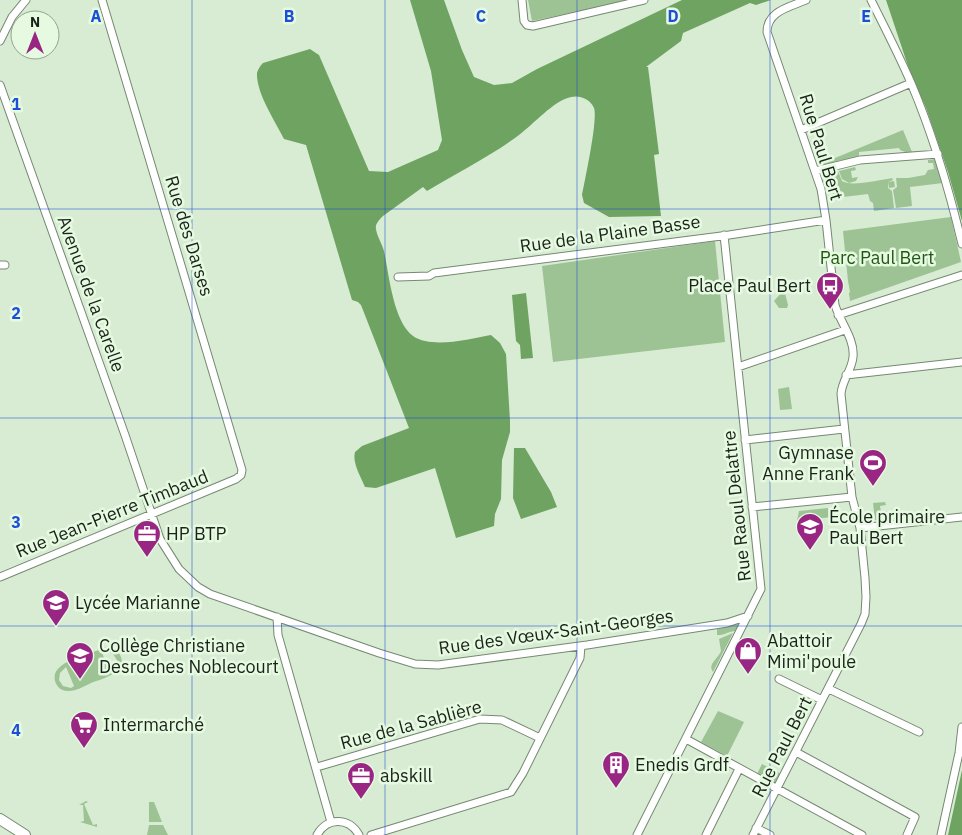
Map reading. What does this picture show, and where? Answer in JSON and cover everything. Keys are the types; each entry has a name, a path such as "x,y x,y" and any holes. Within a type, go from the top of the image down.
{"main road":[{"path":"0,819 25,835"},
{"path":"0,827 13,835"}],"street":[{"path":"0,40 12,17 26,0"},
{"name":"Rue des Darses","path":"102,0 240,462 241,475 236,480"},
{"path":"522,0 524,21 527,25 533,26 644,0"},
{"name":"Rue Paul Bert","path":"755,831 861,624 864,614 866,588 860,528 852,497 841,394 846,375 852,365 853,355 850,340 835,305 821,189 767,32 767,24 778,12 806,0"},
{"path":"871,0 911,83 938,154 962,244"},
{"path":"801,130 911,83"},
{"name":"Avenue de la Carelle","path":"0,85 152,513"},
{"path":"815,171 860,160 938,154"},
{"name":"Rue de la Plaine Basse","path":"398,277 429,276 434,273 826,220"},
{"name":"Rue Raoul Delattre","path":"638,835 760,593 761,585 724,235"},
{"path":"838,315 962,275"},
{"path":"738,366 845,330"},
{"path":"846,375 962,362"},
{"path":"745,440 844,429"},
{"name":"Rue Jean-Pierre Timbaud","path":"0,577 236,480"},
{"path":"752,507 852,497"},
{"name":"Rue des Vœux-Saint-Georges","path":"152,513 160,539 179,569 198,587 210,594 390,657 426,665 480,660 581,646 726,623 748,616"},
{"path":"860,528 962,517"},
{"path":"277,617 278,636 331,822"},
{"path":"371,835 508,794 514,789 580,658 581,646"},
{"path":"779,679 822,700"},
{"path":"828,689 919,732"},
{"name":"Rue de la Sablière","path":"316,767 480,719 502,720 540,738"},
{"path":"942,835 959,752 962,727"},
{"path":"686,739 862,835"},
{"path":"796,752 915,817 907,835"},
{"path":"706,835 739,769"},
{"path":"317,835 322,828 331,822 340,821 348,823 360,835"},
{"path":"755,831 770,835"}],"green space":[{"path":"528,0 631,0 532,21"},
{"path":"903,130 912,152 916,151 917,153 904,155 905,152 899,148 859,152 859,157 838,161 838,164 823,167 818,165"},
{"path":"935,159 943,183 910,187 912,206 896,208 893,190 897,187 896,178 925,175 928,170 934,169 933,163 928,163 928,160"},
{"path":"855,167 856,170 851,171 852,178 858,177 856,181 849,183 842,179 839,171"},
{"path":"838,171 842,181 846,183 892,178 893,180 888,182 888,188 892,191 894,208 874,211 873,203 870,201 868,194 835,198 823,174"},
{"path":"894,181 895,187 889,188 888,182"},
{"name":"Parc Paul Bert","path":"951,217 961,262 850,301 843,231"},
{"path":"715,241 725,342 553,362 542,266"},
{"path":"781,293 785,293 787,308 779,308 774,301"},
{"path":"789,387 792,409 780,410 778,389"},
{"path":"885,502 886,505 880,506 881,512 892,511 893,518 875,520 873,503"},
{"path":"828,508 832,517 797,521 799,511"},
{"path":"742,621 737,631 717,635 717,628"},
{"path":"733,633 713,672 711,666 721,651 719,639"},
{"path":"107,647 119,653 122,661 121,666 113,674 75,690 64,691 58,686 55,674 60,667 75,658","holes":["107,651 113,654 117,660 116,667 110,672 102,653","66,667 74,686 71,688 63,686 59,680 60,673"]},
{"path":"718,711 744,722 727,756 701,742"},
{"path":"762,764 781,774 776,783 757,774"},
{"path":"86,801 88,802 84,804 93,825 97,824 97,827 80,822 84,821 83,805 79,805"},
{"path":"149,802 154,802 162,822 149,822"},
{"path":"149,825 163,825 168,835 147,835"}],"shaded area":[{"path":"410,0 444,0 474,77 494,85 512,83 537,69 682,0 771,0 756,5 750,3 683,33 681,41 646,67 648,67 659,154 654,155 661,216 609,217 584,203 582,195 593,137 595,115 594,108 590,102 581,97 571,97 557,103 519,135 485,157 427,191 423,187 383,216 378,222 377,232 384,251 396,309 406,329 413,336 430,342 462,341 491,335 500,343 506,354 510,432 502,460 501,499 495,514 494,526 456,538 435,468 376,488 365,487 359,474 354,456 355,452 362,446 409,428 361,305 352,300 306,145 284,139 267,107 260,89 257,73 263,63 310,49 319,55 369,171 388,172 438,150 442,140 431,71"},
{"path":"886,0 962,0 962,221 948,172 926,108 910,72"},
{"path":"526,293 533,358 521,359 520,345 516,341 512,295"},
{"path":"514,448 525,448 551,492 557,507 521,519 513,498"},
{"path":"962,770 962,835 948,835"}],"place":[{"name":"Place Paul Bert","path":"830,310"},
{"name":"Gymnase Anne Frank","path":"873,487"},
{"name":"École primaire Paul Bert","path":"810,551"},
{"name":"HP BTP","path":"147,558"},
{"name":"Lycée Marianne","path":"56,627"},
{"name":"Abattoir Mimi'poule","path":"748,675"},
{"name":"Collège Christiane Desroches Noblecourt","path":"80,680"},
{"name":"Intermarché","path":"84,749"},
{"name":"Enedis Grdf","path":"616,789"},
{"name":"abskill","path":"361,800"}]}
